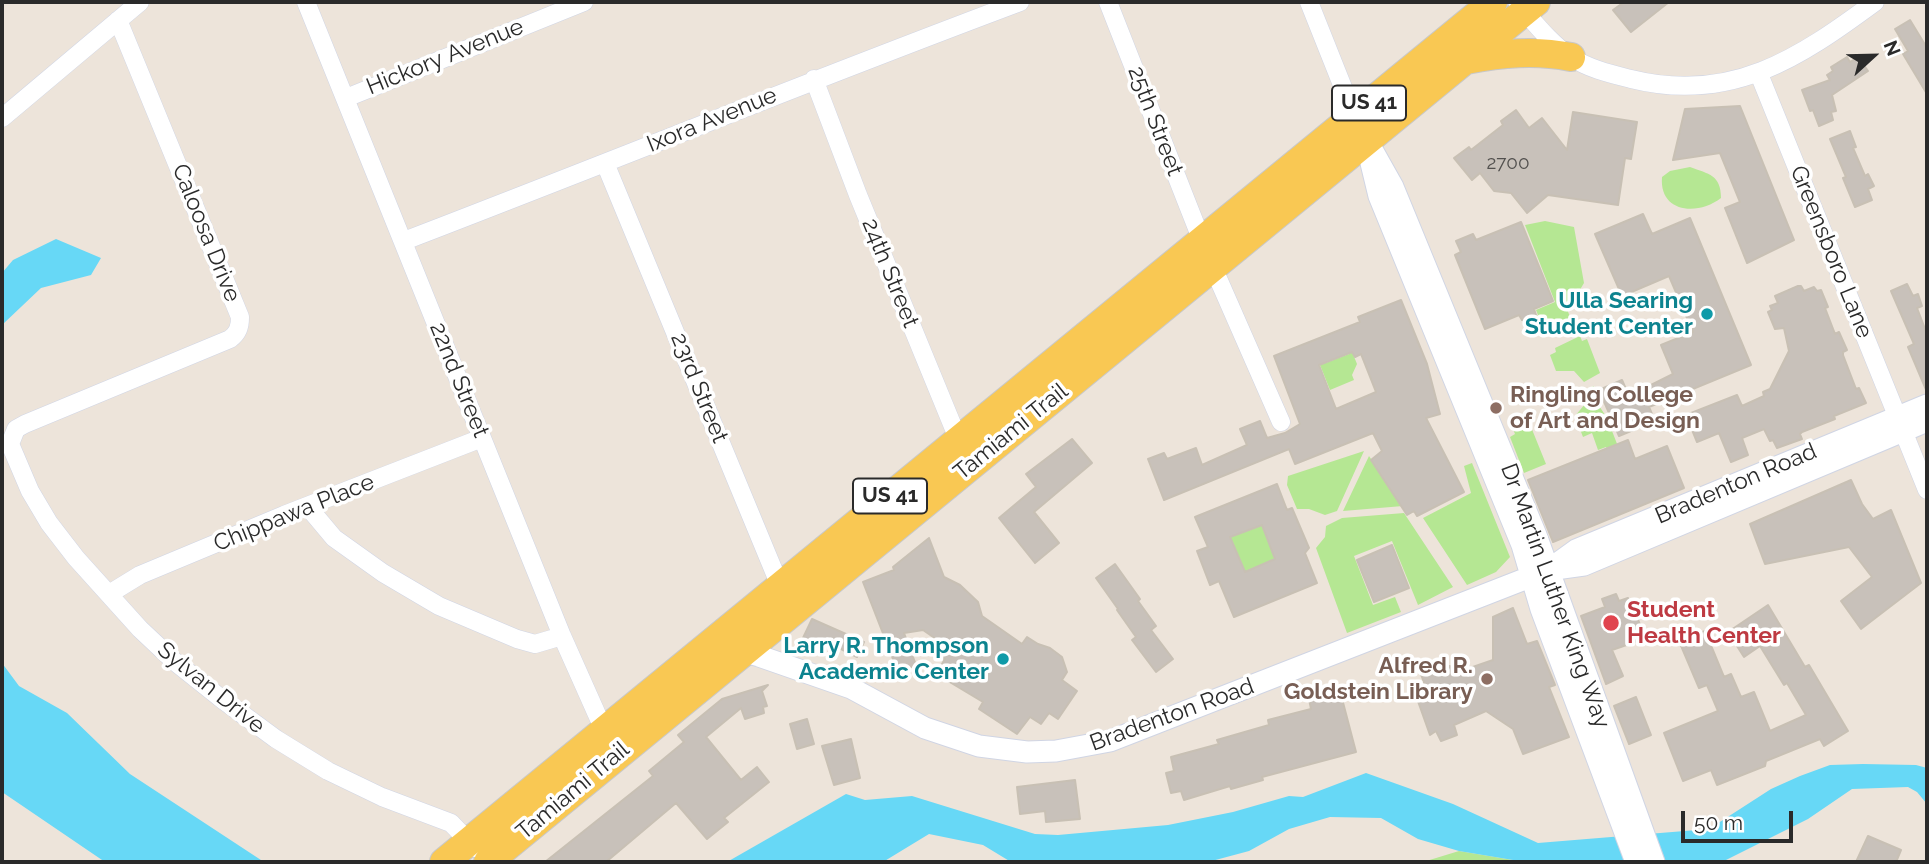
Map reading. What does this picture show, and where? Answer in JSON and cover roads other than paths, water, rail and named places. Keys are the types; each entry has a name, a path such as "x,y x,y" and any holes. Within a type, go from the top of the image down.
{"main road":[{"path":"1465,2 1456,49 1548,52 1571,57"},
{"name":"Tamiami Trail","path":"444,862 481,855 616,756 1213,267 1366,141 1456,49 1493,2"},
{"name":"Tamiami Trail","path":"481,855 604,730 1354,115 1526,5"},
{"path":"1213,267 1223,241 1234,228 1246,205"},
{"path":"1172,300 1199,261 1202,241"}],"street":[{"path":"2,118 140,2"},
{"name":"22nd Street","path":"306,2 562,636 616,756"},
{"name":"Hickory Avenue","path":"346,98 584,2"},
{"name":"Ixora Avenue","path":"404,241 814,79 1020,2"},
{"name":"25th Street","path":"1108,2 1202,241"},
{"path":"1309,2 1354,115"},
{"path":"1526,5 1571,57 1609,74 1647,83 1697,86 1759,74 1814,45 1875,2"},
{"name":"Caloosa Drive","path":"12,435 25,424 230,339 240,326 240,317 118,20"},
{"name":"Greensboro Lane","path":"1759,74 1927,490"},
{"name":"24th Street","path":"814,79 969,466"},
{"name":"Dr Martin Luther King Way","path":"1354,115 1393,187 1540,573 1608,765 1636,862"},
{"name":"23rd Street","path":"605,163 791,612"},
{"path":"1213,267 1281,422"},
{"name":"Bradenton Road","path":"704,649 743,651 851,688 925,728 951,738 1005,750 1056,751 1110,741 1540,573 1576,550 1900,424 1927,405"},
{"name":"Bradenton Road","path":"1900,424 1927,421"},
{"name":"Sylvan Drive","path":"12,435 9,444 30,491 49,523 140,629 174,661 276,739 339,776 382,797 451,823 481,855"},
{"name":"Chippawa Place","path":"109,594 141,575 482,438"},
{"path":"308,507 334,538 383,573 439,606 517,639 535,643 562,636"},
{"name":"Bradenton Road","path":"709,679 732,671 792,667"},
{"name":"Dr Martin Luther King Way","path":"1608,765 1654,862"}],"water":[{"path":"56,239 101,258 91,275 41,288 2,325 2,273 13,260"},
{"path":"2,663 19,686 67,713 130,774 264,862 105,862 2,792"},
{"path":"1830,765 1916,765 1927,768 1927,804 1917,792 1908,787 1852,789 1808,819 1722,862 1525,862 1459,851 1418,839 1381,818 1330,817 1289,829 1249,851 1208,862 1011,862 983,845 929,834 883,862 727,862 846,794 865,800 912,796 1035,834 1058,835 1168,825 1233,812 1289,796 1303,797 1366,773 1453,804 1538,843 1709,829 1771,789 1800,776"}],"place":[{"name":"Ulla Searing Student Center","path":"1707,314"},
{"name":"Ringling College of Art and Design","path":"1496,408"},
{"name":"Student Health Center","path":"1611,623"},
{"name":"Larry R. Thompson Academic Center","path":"1003,659"},
{"name":"Alfred R. Goldstein Library","path":"1487,679"}]}
